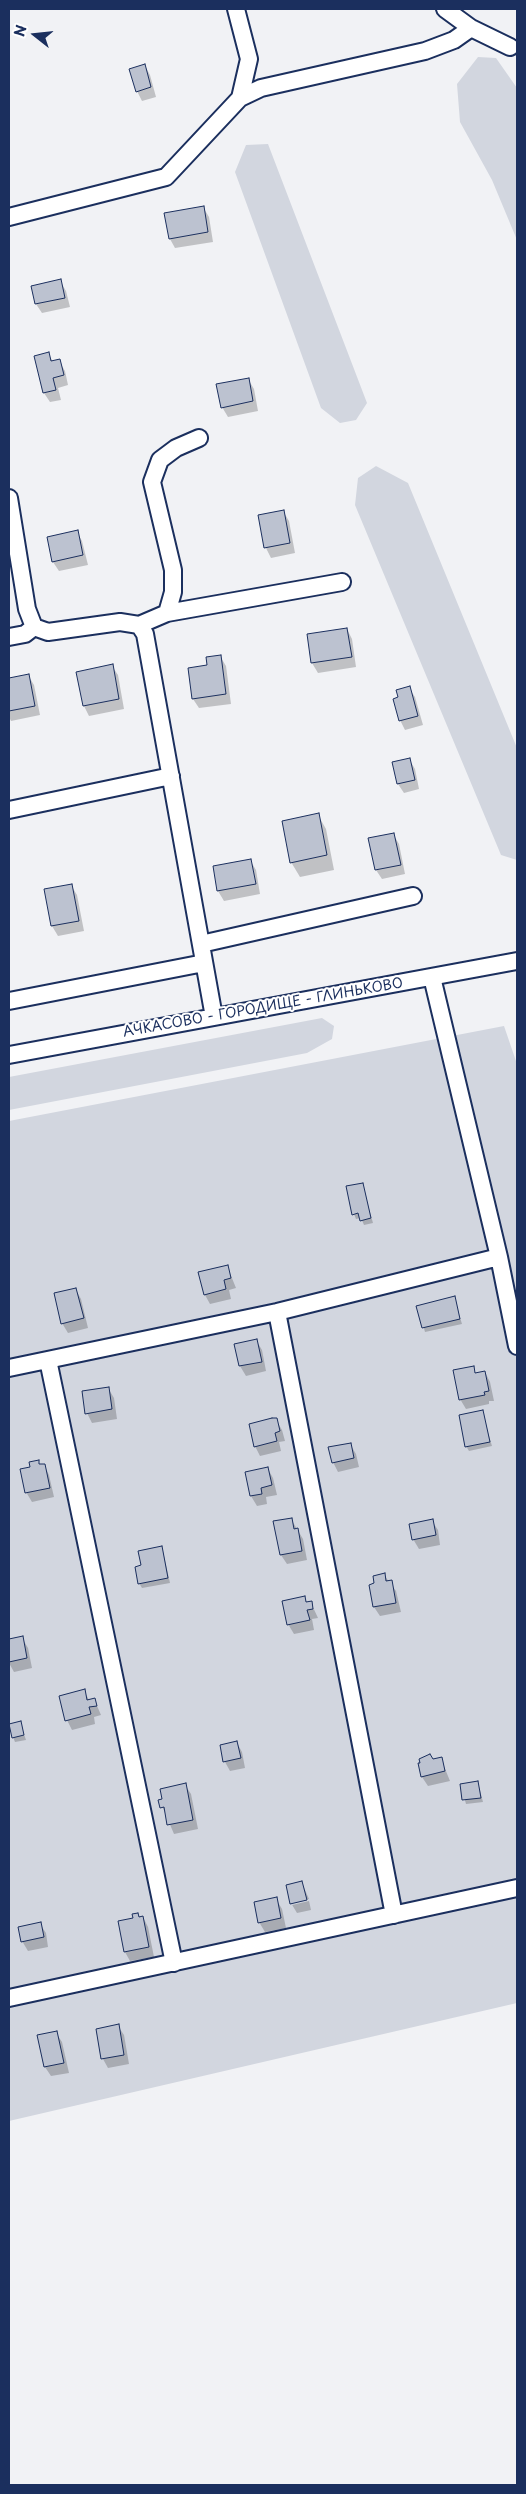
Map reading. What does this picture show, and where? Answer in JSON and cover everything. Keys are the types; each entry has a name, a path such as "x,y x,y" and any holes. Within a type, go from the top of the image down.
{"street":[{"path":"236,9 249,59 240,98"},
{"path":"445,9 471,28 510,46"},
{"path":"9,216 166,177 240,98 261,88 425,51 454,40 471,28"},
{"path":"167,613 173,592 173,570 152,482 160,460 176,448 199,438"},
{"path":"9,498 26,609 34,627 48,632 120,622 140,625 167,613 342,582"},
{"path":"140,625 145,634 214,1017"},
{"path":"9,637 25,634 34,627"},
{"path":"9,810 171,776"},
{"path":"201,944 413,896"},
{"name":"АЧКАСОВО - ГОРОДИЩЕ - ГЛИНЬКОВО","path":"9,1055 517,961"},
{"path":"9,1001 204,963"},
{"path":"432,977 499,1257 517,1346"},
{"path":"9,1368 277,1312 499,1257"},
{"path":"277,1312 394,1915"},
{"path":"48,1360 174,1963"},
{"path":"9,1998 517,1888"}],"shaded area":[{"path":"478,57 496,58 517,88 517,240 492,180 460,122 457,84"},
{"path":"268,144 367,403 356,420 340,423 321,408 235,172 246,145"},
{"path":"376,466 408,483 517,748 517,860 501,855 355,505 358,478"},
{"path":"322,1018 334,1026 332,1039 307,1053 9,1110 9,1077"},
{"path":"504,1026 517,1064 517,2003 9,2121 9,1121"}],"building":[{"path":"145,64 151,87 136,92 129,69"},
{"path":"204,206 208,232 169,239 164,213"},
{"path":"61,279 65,298 35,304 31,286"},
{"path":"49,352 51,361 60,359 64,375 53,378 56,390 43,393 34,356"},
{"path":"249,378 253,401 221,408 216,384"},
{"path":"284,510 290,543 264,548 258,515"},
{"path":"78,530 83,555 52,562 47,537"},
{"path":"347,628 352,657 311,663 307,634"},
{"path":"221,655 226,694 192,699 188,668 207,665 206,657"},
{"path":"113,664 119,699 83,706 76,672"},
{"path":"29,674 35,706 9,711 9,678"},
{"path":"410,686 418,716 399,721 393,699 398,697 396,690"},
{"path":"410,758 415,780 397,784 392,762"},
{"path":"319,813 327,855 290,863 282,821"},
{"path":"394,833 401,865 375,870 368,838"},
{"path":"251,859 256,884 217,891 213,866"},
{"path":"72,884 79,921 51,926 44,889"},
{"path":"363,1183 371,1218 360,1221 358,1213 352,1215 346,1186"},
{"path":"228,1265 231,1278 224,1280 226,1289 204,1295 198,1272"},
{"path":"76,1288 84,1318 61,1324 54,1293"},
{"path":"455,1296 460,1319 422,1328 416,1306"},
{"path":"257,1339 262,1362 239,1366 234,1344"},
{"path":"474,1366 475,1373 485,1371 489,1391 484,1392 485,1395 459,1400 453,1370"},
{"path":"109,1387 112,1409 85,1414 82,1391"},
{"path":"483,1410 490,1442 465,1447 459,1415"},
{"path":"277,1418 280,1431 275,1433 277,1441 254,1447 249,1424"},
{"path":"351,1443 354,1458 332,1463 328,1447"},
{"path":"39,1460 39,1464 45,1464 50,1488 25,1493 20,1469 30,1467 29,1462"},
{"path":"268,1467 272,1485 261,1488 262,1494 250,1496 245,1472"},
{"path":"292,1518 294,1529 298,1528 302,1551 280,1555 273,1521"},
{"path":"433,1519 436,1535 412,1540 409,1524"},
{"path":"162,1546 168,1578 138,1584 135,1567 141,1565 138,1551"},
{"path":"385,1573 386,1581 392,1580 396,1603 373,1607 369,1585 374,1583 373,1576"},
{"path":"305,1596 306,1602 312,1601 313,1609 307,1610 310,1620 287,1625 282,1601"},
{"path":"23,1636 27,1658 9,1662 9,1639"},
{"path":"85,1689 87,1700 95,1698 97,1706 89,1707 91,1714 65,1721 59,1696"},
{"path":"21,1721 24,1735 12,1738 9,1724"},
{"path":"237,1741 241,1758 223,1762 220,1745"},
{"path":"430,1754 433,1759 442,1757 445,1771 421,1777 419,1759"},
{"path":"478,1781 481,1798 462,1800 460,1784"},
{"path":"186,1783 193,1820 167,1825 164,1807 160,1808 158,1800 162,1799 160,1789"},
{"path":"302,1881 307,1900 290,1904 286,1885"},
{"path":"277,1897 281,1918 258,1923 254,1902"},
{"path":"138,1913 139,1917 143,1916 149,1947 124,1952 118,1921 133,1918 132,1914"},
{"path":"41,1922 44,1937 21,1942 18,1927"},
{"path":"119,2024 124,2055 101,2059 96,2029"},
{"path":"57,2031 64,2063 44,2067 37,2035"}]}
